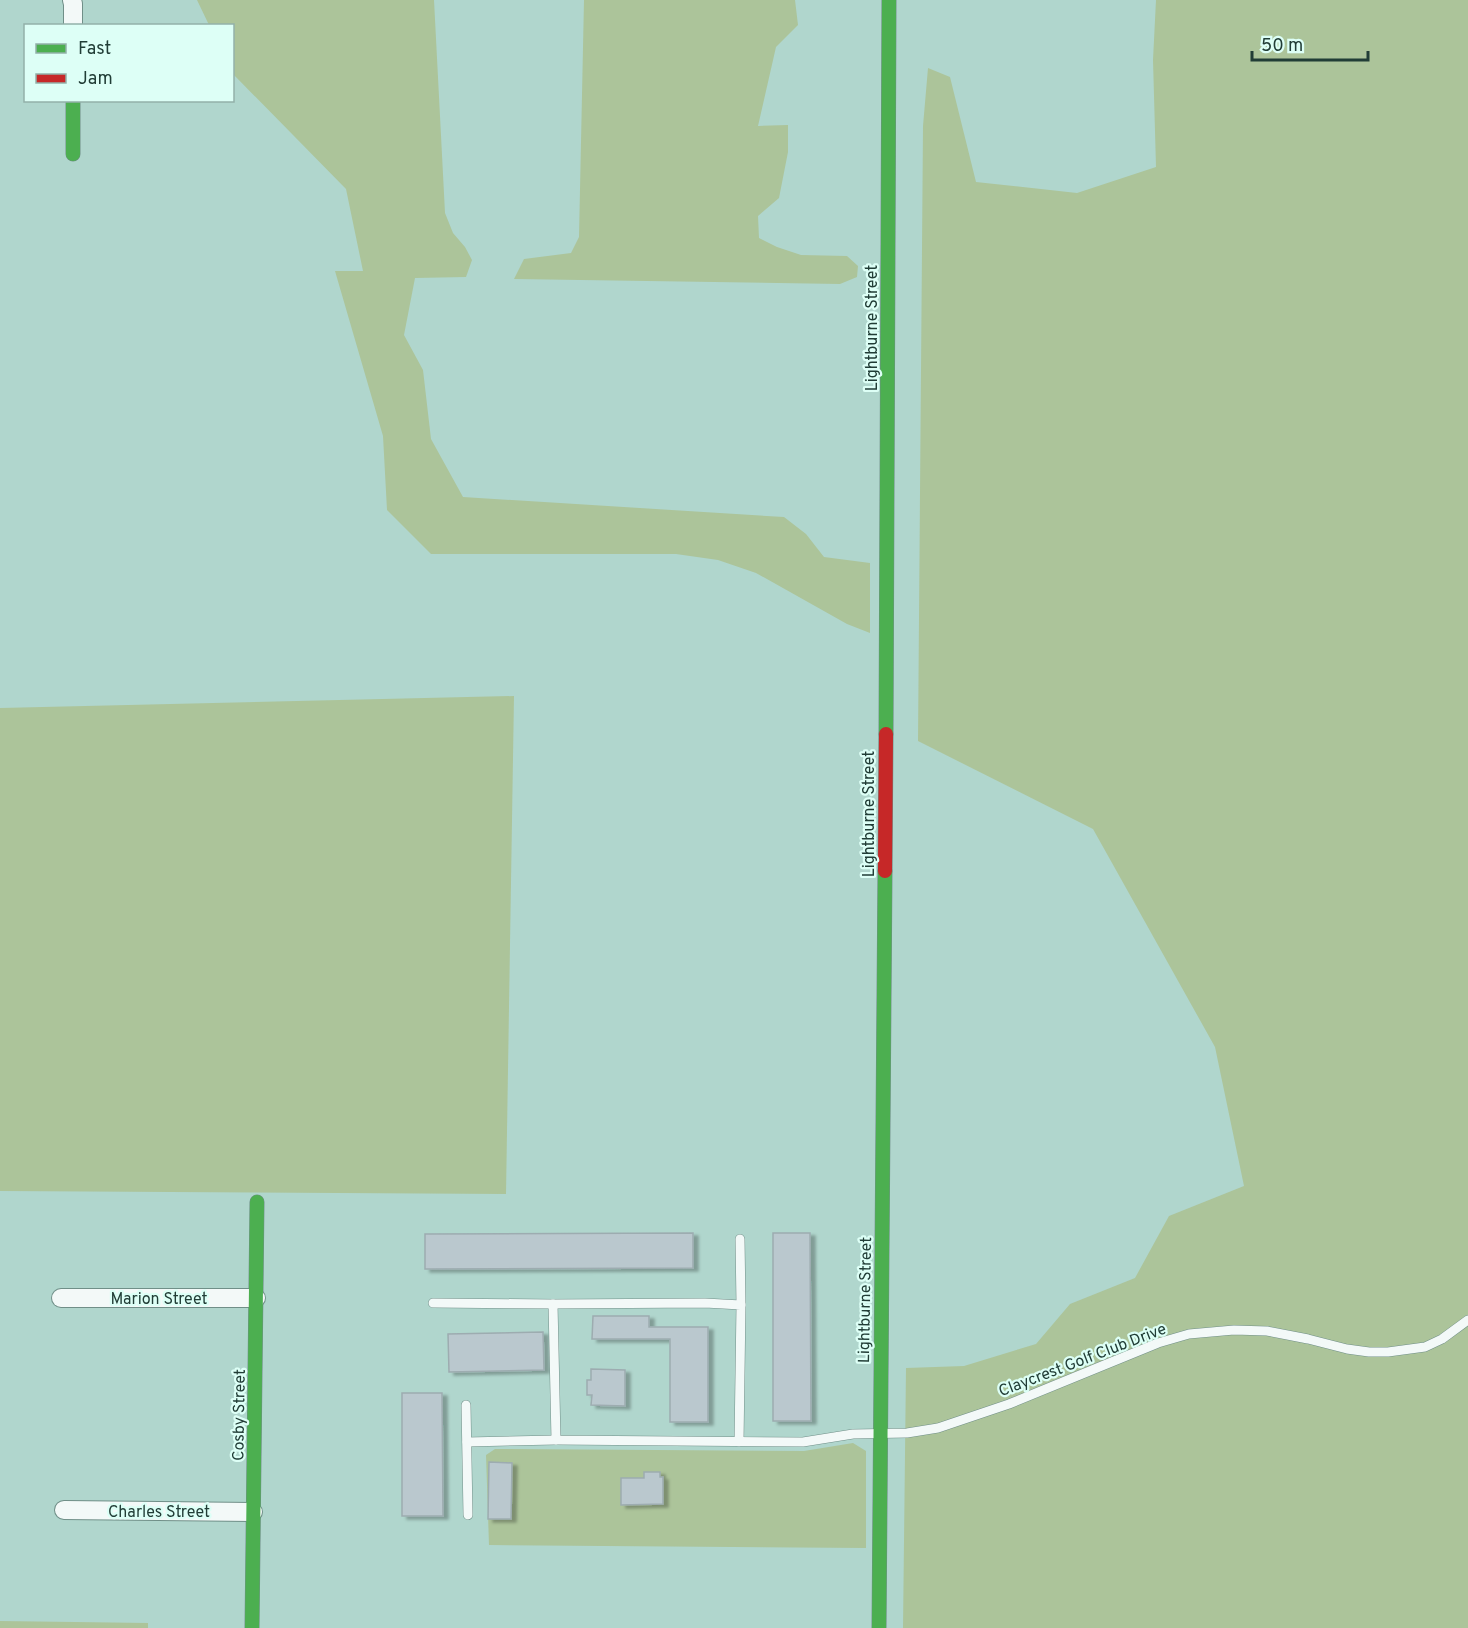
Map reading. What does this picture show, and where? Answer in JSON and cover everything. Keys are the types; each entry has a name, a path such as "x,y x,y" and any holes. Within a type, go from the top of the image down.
{"main road":[{"name":"Lightburne Street","path":"879,1628 889,0"},
{"path":"73,102 73,154"},
{"name":"Cosby Street","path":"252,1628 257,1202"}],"street":[{"path":"72,0 73,24"},
{"name":"Marion Street","path":"61,1298 256,1298"},
{"name":"Charles Street","path":"64,1510 253,1512"}],"lane":[{"path":"739,1442 740,1239"},
{"path":"434,1303 682,1302 741,1305"},
{"path":"554,1304 556,1440"},
{"name":"Claycrest Golf Club Drive","path":"467,1442 556,1440 803,1442 853,1434 907,1433 938,1428 1009,1404 1158,1343 1189,1334 1234,1330 1267,1331 1347,1349 1388,1352 1425,1347 1442,1339 1468,1320"},
{"path":"466,1405 468,1515"}],"green space":[{"path":"197,0 434,0 445,213 453,233 472,260 466,277 415,278 404,335 423,370 431,439 463,497 784,517 806,534 824,557 870,563 870,633 847,624 756,573 718,560 676,554 431,554 387,510 383,436 335,271 363,271 346,189 234,75 234,24 209,24"},
{"path":"584,0 795,0 798,25 776,47 758,126 788,125 788,152 779,198 758,216 759,238 801,255 847,256 858,266 857,277 840,284 514,279 524,259 571,253 579,237"},
{"path":"1156,0 1468,0 1468,1628 903,1628 906,1368 964,1366 1036,1344 1070,1304 1135,1278 1169,1216 1244,1186 1215,1047 1093,829 918,741 923,126 928,68 950,77 976,182 1077,193 1156,167 1153,60"},
{"path":"514,696 506,1194 0,1191 0,708"},
{"path":"853,1443 866,1451 866,1548 489,1545 486,1455 495,1449 804,1451"},
{"path":"0,1621 148,1623 148,1628 0,1628"}],"building":[{"path":"693,1233 693,1268 425,1269 425,1234"},
{"path":"773,1233 810,1233 811,1421 773,1421"},
{"path":"593,1316 649,1316 649,1327 708,1327 708,1422 670,1422 670,1339 592,1339"},
{"path":"543,1332 544,1370 449,1372 448,1334"},
{"path":"591,1369 625,1370 625,1406 591,1405 592,1395 587,1395 587,1380 591,1380"},
{"path":"402,1393 442,1393 443,1516 402,1516"},
{"path":"489,1462 512,1463 511,1519 488,1519"},
{"path":"644,1472 660,1472 660,1477 663,1477 663,1504 621,1505 621,1478 644,1478"}],"traffic: fast":[{"path":"886,734 889,0"},
{"path":"73,102 73,154"},
{"path":"879,1628 885,871"},
{"path":"252,1628 257,1202"}],"traffic: jam":[{"path":"885,871 886,734"}]}
